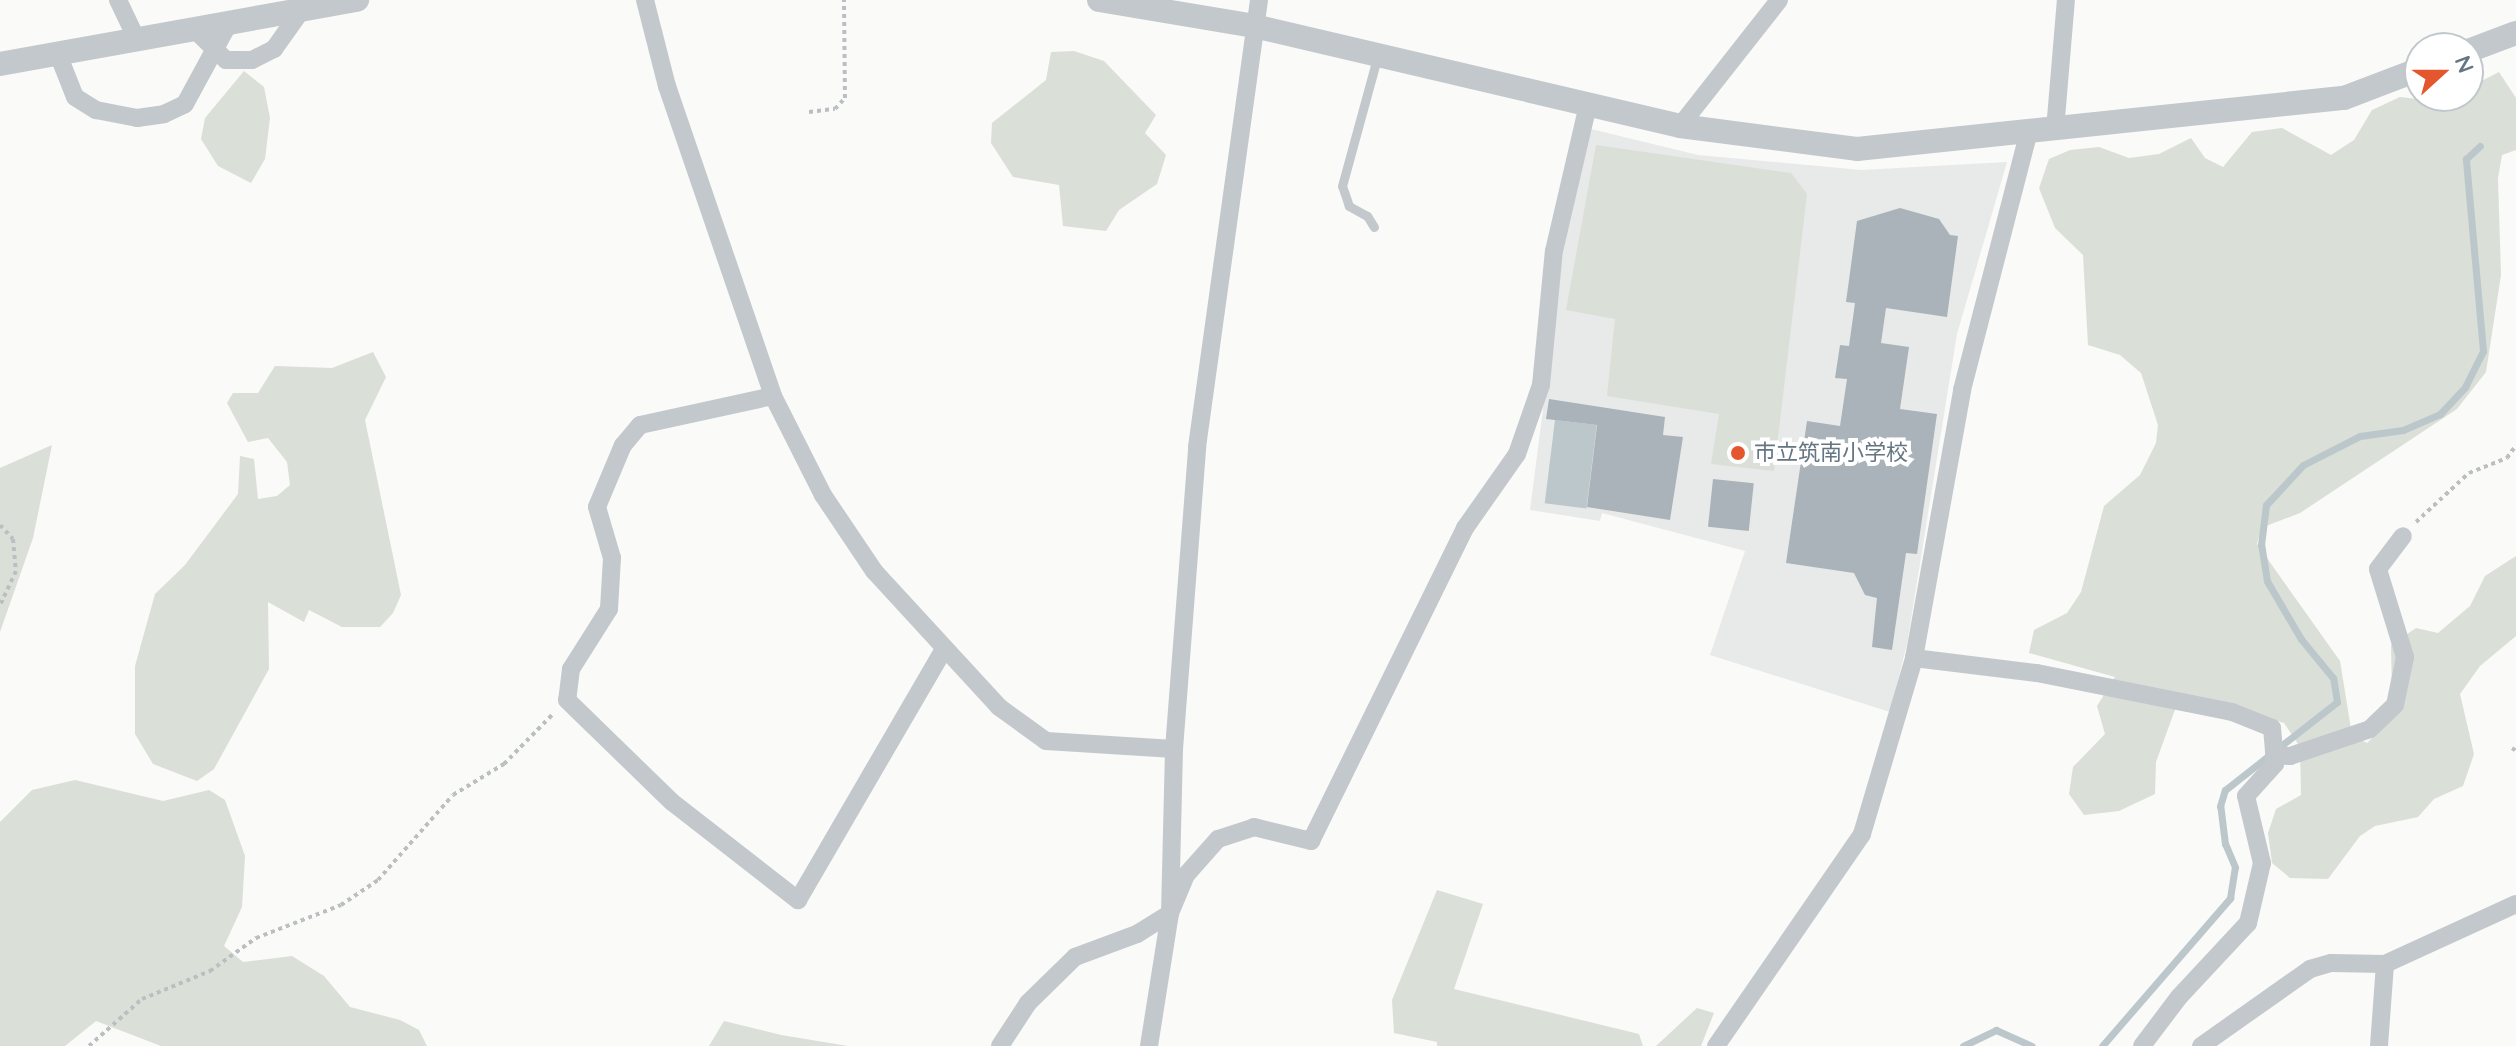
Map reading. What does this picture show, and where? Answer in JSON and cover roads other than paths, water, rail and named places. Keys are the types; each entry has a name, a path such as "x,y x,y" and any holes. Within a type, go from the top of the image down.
{"street":[{"path":"118,0 137,40"},
{"path":"0,64 357,0"},
{"path":"645,0 667,86 773,396 823,495 865,559 999,707 1046,741 1174,749"},
{"path":"1099,0 1254,26 1680,126 1857,149 2028,135 2344,98 2404,75"},
{"path":"1149,1046 1170,913 1174,749 1197,447 1259,0"},
{"path":"1680,126 1779,0"},
{"path":"2055,130 2066,0"},
{"path":"195,30 216,53 240,62 274,49 301,11"},
{"path":"58,54 75,97 96,110 137,118 185,104 216,53 229,23"},
{"path":"2484,45 2516,33"},
{"path":"1000,1046 1028,1003 1075,957 1137,934 1170,913 1186,875 1218,839 1254,827 1311,841 1465,528 1517,454 1541,385 1554,251 1588,105"},
{"path":"1716,1046 1862,834 1914,658 1962,390 2028,135"},
{"path":"773,396 640,425 623,445 597,507 612,558 609,609 571,669 567,700 672,802 798,900 944,649"},
{"path":"2274,755 2290,756 2370,729 2395,705 2405,657 2378,569 2403,536"},
{"path":"1914,658 2037,673 2232,712 2272,728 2275,764 2246,796 2262,863 2248,923 2179,997 2142,1046"},
{"path":"2201,1046 2310,969 2331,963 2385,964 2516,904"},
{"path":"2379,1046 2385,964"}],"lane":[{"path":"1374,227 1367,216 1349,206 1342,186 1378,55"}],"waterway":[{"path":"2102,1046 2230,898 2235,867 2225,844 2220,806 2225,790 2337,702 2333,678 2301,639 2267,581 2261,545 2266,505 2303,465 2360,436 2403,430 2440,414 2465,387 2483,351 2466,159 2480,146"},
{"path":"1963,1046 1996,1030 2032,1046"}],"place":[{"name":"市立筑南小学校","path":"1738,453"}]}
